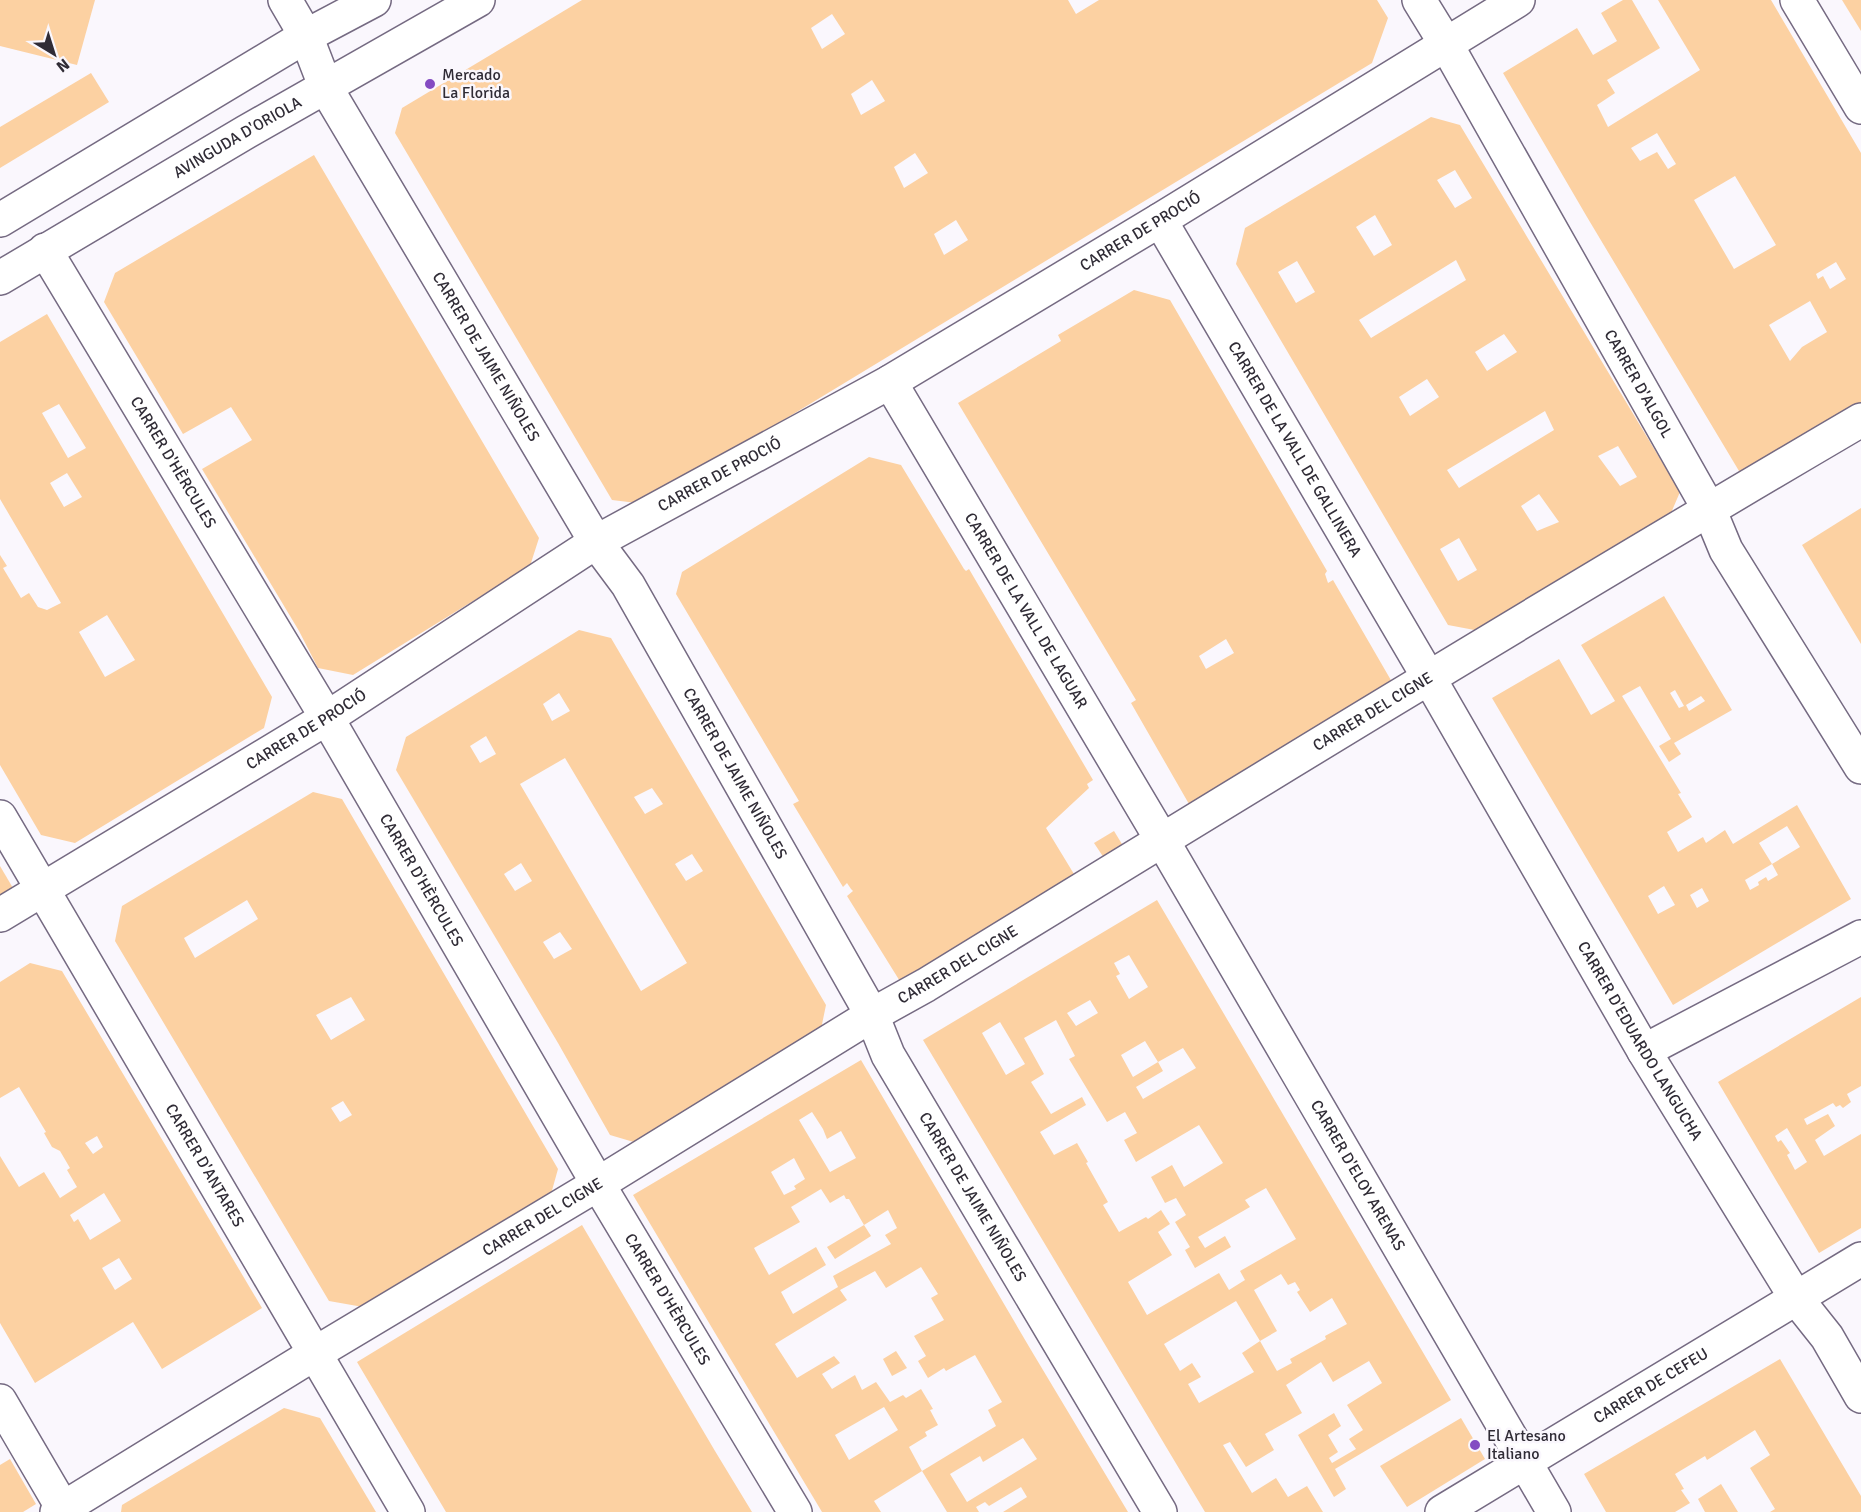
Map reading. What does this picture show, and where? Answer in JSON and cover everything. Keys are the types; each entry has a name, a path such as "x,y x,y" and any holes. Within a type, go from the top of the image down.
{"street":[{"name":"CARRER DE JAIME NIÑOLES","path":"285,0 306,36 326,88 596,542 628,585 873,1015 888,1055 1160,1512"},
{"path":"0,220 306,36 374,0"},
{"name":"AVINGUDA D'ORIOLA","path":"0,278 246,132 478,0"},
{"name":"CARRER D'ALGOL","path":"1419,0 1709,508 1726,550 1861,767"},
{"name":"CARRER DE PROCIÓ","path":"0,915 327,718 596,542 890,382 1160,220 1518,0"},
{"path":"1797,0 1861,107"},
{"name":"CARRER DE LA VALL DE GALLINERA","path":"1160,220 1429,678"},
{"name":"CARRER D'HÈRCULES","path":"45,250 327,718 598,1184 795,1512"},
{"name":"CARRER DE LA VALL DE LAGUAR","path":"890,382 1162,840"},
{"name":"CARRER DEL CIGNE","path":"62,1511 314,1354 598,1184 1709,508 1861,420"},
{"name":"CARRER D'EDUARDO LANGUCHA","path":"1429,678 1644,1051 1797,1298 1827,1337 1861,1396"},
{"name":"CARRER D'ANTARES","path":"0,818 408,1512"},
{"name":"CARRER D'ELOY ARENAS","path":"1162,840 1554,1512"},
{"path":"1644,1051 1861,937"},
{"name":"CARRER DE CEFEU","path":"1442,1512 1861,1259"},
{"path":"0,1401 62,1511"}],"building":[{"path":"0,0 95,0 77,65 0,46"},
{"path":"582,0 1068,0 1076,14 1099,0 1377,0 1388,18 1372,63 645,504 612,500 395,133 402,108","holes":["832,14 845,34 822,49 811,28","872,80 885,101 861,115 851,94","915,153 928,173 904,188 894,167","956,220 968,240 944,255 934,234"]},
{"path":"1623,0 1632,0 1660,48 1607,80 1615,93 1597,105 1608,127 1700,70 1658,0 1771,0 1861,153 1861,405 1742,476 1503,73 1577,28 1593,55 1617,41 1601,13","holes":["1657,133 1676,164 1668,169 1657,152 1640,161 1631,148","1735,176 1776,245 1734,269 1694,200","1836,262 1846,279 1830,289 1823,276 1818,279 1816,274","1810,301 1827,332 1802,347 1790,361 1769,325"]},
{"path":"1842,0 1861,0 1861,31"},
{"path":"91,73 109,102 0,168 0,127"},
{"path":"1431,117 1460,125 1680,492 1668,520 1485,632 1448,625 1236,264 1245,228","holes":["1455,170 1472,198 1455,208 1437,180","1375,215 1392,245 1374,256 1356,227","1456,260 1466,280 1371,338 1359,320","1297,261 1315,292 1296,303 1278,272","1504,334 1517,352 1487,371 1475,352","1427,379 1439,397 1410,416 1399,397","1545,411 1554,430 1459,488 1447,470","1618,446 1637,477 1620,486 1598,456","1539,494 1559,522 1537,531 1521,506","1459,538 1477,570 1458,581 1440,549"]},
{"path":"314,155 539,538 530,566 353,675 318,668 299,631 202,469 252,440 231,407 183,434 104,302 115,273"},
{"path":"1134,290 1170,300 1327,571 1325,574 1328,583 1333,580 1392,682 1387,683 1391,688 1196,806 1194,800 1189,804 1131,703 1136,700 958,403 1061,341 1058,335","holes":["1226,639 1234,653 1206,669 1199,656"]},
{"path":"47,314 272,697 264,728 75,843 41,835 0,765 0,555 7,566 3,568 21,598 29,593 38,607 47,610 61,603 0,499 0,342","holes":["59,404 86,448 68,458 42,413","67,473 82,497 64,507 50,483","107,615 135,660 105,677 79,632"]},
{"path":"869,457 901,465 964,569 966,571 969,569 1093,780 1087,784 1089,788 1046,828 1077,879 906,991 847,896 853,891 847,883 843,887 793,804 799,801 676,594 682,572"},
{"path":"1861,508 1861,644 1802,545"},
{"path":"1664,596 1732,710 1674,743 1681,754 1669,762 1659,746 1671,739 1640,686 1622,696 1681,793 1678,794 1692,817 1667,832 1678,852 1703,837 1706,843 1725,830 1733,844 1797,805 1851,899 1673,1005 1492,698 1559,659 1591,715 1615,701 1581,645","holes":["1675,690 1684,706 1679,708 1670,693","1701,696 1705,701 1689,711 1686,705","1787,826 1800,847 1772,864 1759,843","1772,864 1778,875 1768,881 1766,877 1750,890 1745,880","1664,886 1675,905 1658,914 1648,896","1702,888 1709,901 1697,908 1690,895"]},
{"path":"579,630 611,638 826,1005 820,1034 637,1143 610,1135 396,770 406,737","holes":["559,693 570,711 552,721 543,704","486,736 496,754 480,763 470,746","565,758 687,963 641,991 520,784","652,788 663,804 645,814 634,797","692,854 703,871 686,881 675,864","521,863 532,881 515,891 504,874","560,932 572,949 554,959 543,942"]},
{"path":"313,792 342,799 558,1169 551,1194 363,1307 329,1301 115,941 122,906","holes":["247,900 258,919 195,958 184,938","351,997 365,1020 331,1040 316,1015","343,1101 352,1115 340,1122 331,1108"]},
{"path":"1114,831 1125,849 1106,861 1094,843"},
{"path":"0,866 20,900 0,912"},
{"path":"1157,900 1451,1400 1335,1469 1346,1489 1334,1497 1298,1435 1334,1413 1341,1426 1328,1435 1338,1452 1329,1458 1332,1463 1356,1449 1349,1439 1363,1430 1347,1405 1382,1383 1369,1361 1333,1382 1321,1362 1286,1385 1302,1413 1265,1434 1274,1450 1246,1467 1230,1442 1223,1445 1252,1493 1276,1478 1288,1497 1307,1486 1323,1512 1205,1512 923,1040","holes":["1129,955 1148,987 1129,999 1116,976 1120,974 1114,963","1090,1000 1098,1013 1076,1026 1067,1013","1056,1020 1075,1056 1069,1059 1107,1122 1125,1112 1137,1133 1124,1140 1136,1162 1199,1125 1223,1163 1184,1187 1172,1165 1151,1177 1165,1203 1176,1198 1186,1215 1175,1222 1190,1247 1185,1250 1195,1268 1231,1247 1225,1236 1205,1248 1198,1237 1250,1207 1245,1200 1266,1188 1296,1239 1240,1271 1245,1280 1229,1290 1219,1273 1147,1315 1128,1282 1172,1255 1158,1232 1170,1224 1161,1210 1148,1219 1146,1217 1119,1232 1103,1205 1108,1202 1077,1143 1054,1155 1040,1132 1086,1105 1082,1097 1051,1114 1031,1082 1044,1074 1024,1038","1000,1022 1025,1064 1006,1075 982,1033","1145,1041 1158,1062 1133,1077 1121,1055","1183,1048 1196,1068 1143,1099 1136,1087 1163,1071 1158,1062","1281,1274 1288,1285 1295,1282 1300,1290 1297,1292 1310,1312 1332,1298 1347,1324 1290,1359 1292,1363 1277,1371 1260,1341 1277,1331 1254,1290","1236,1301 1260,1341 1242,1353 1254,1372 1199,1403 1188,1384 1201,1377 1192,1363 1180,1371 1164,1344"]},
{"path":"30,963 62,971 262,1308 162,1369 133,1322 35,1383 0,1323 0,1156 19,1187 44,1172 60,1198 77,1187 67,1170 70,1168 60,1151 52,1147 44,1133 46,1132 19,1087 0,1098 0,982","holes":["97,1136 103,1147 93,1154 85,1143","104,1193 121,1221 90,1240 78,1219 74,1222 70,1215","119,1258 132,1279 115,1290 102,1268"]},
{"path":"1861,997 1861,1086 1847,1094 1851,1102 1843,1108 1840,1105 1836,1107 1833,1103 1804,1119 1807,1125 1828,1114 1835,1126 1815,1140 1824,1156 1861,1134 1861,1228 1819,1253 1718,1082","holes":["1787,1128 1807,1162 1795,1170 1787,1155 1790,1153 1781,1140 1778,1142 1775,1136"]},
{"path":"861,1060 1128,1512 1003,1512 1027,1497 1021,1487 989,1506 985,1502 976,1507 979,1512 947,1512 922,1471 874,1501 881,1512 822,1512 633,1195","holes":["812,1112 827,1139 841,1131 856,1158 830,1172 799,1120","794,1158 805,1179 794,1186 796,1189 784,1195 771,1172","821,1189 830,1203 844,1195 846,1199 849,1199 864,1225 888,1210 897,1228 885,1235 891,1244 833,1276 838,1287 793,1314 781,1292 826,1265 816,1247 769,1275 754,1248 800,1222 791,1207","921,1267 938,1294 931,1298 944,1320 914,1336 926,1356 918,1361 928,1378 944,1368 946,1371 975,1355 1002,1402 988,1410 996,1426 922,1471 909,1447 927,1436 925,1432 938,1425 930,1410 933,1409 921,1389 906,1398 903,1395 890,1402 876,1382 862,1390 855,1375 832,1389 822,1374 840,1363 834,1356 797,1378 775,1344 847,1300 840,1290 875,1271 886,1288","884,1407 898,1430 849,1460 835,1435","1023,1438 1037,1459 967,1502 950,1474 980,1456 983,1462"]},
{"path":"582,1225 752,1512 446,1512 357,1362"},
{"path":"864,1225 871,1236 835,1259 827,1247"},
{"path":"896,1351 907,1368 892,1376 883,1359"},
{"path":"1780,1359 1861,1496 1861,1512 1770,1512 1775,1509 1750,1468 1770,1455 1755,1430 1707,1460 1705,1456 1675,1474 1684,1489 1681,1490 1690,1503 1675,1512 1606,1512 1584,1474"},
{"path":"284,1408 320,1418 376,1512 121,1512 122,1505"},
{"path":"1461,1418 1485,1459 1407,1507 1380,1466"},
{"path":"10,1459 36,1504 23,1512 0,1512 0,1465"},
{"path":"1721,1484 1738,1512 1705,1512 1698,1499"}],"place":[{"name":"Mercado La Florida","path":"430,84"},
{"name":"El Artesano Italiano","path":"1475,1445"}]}
